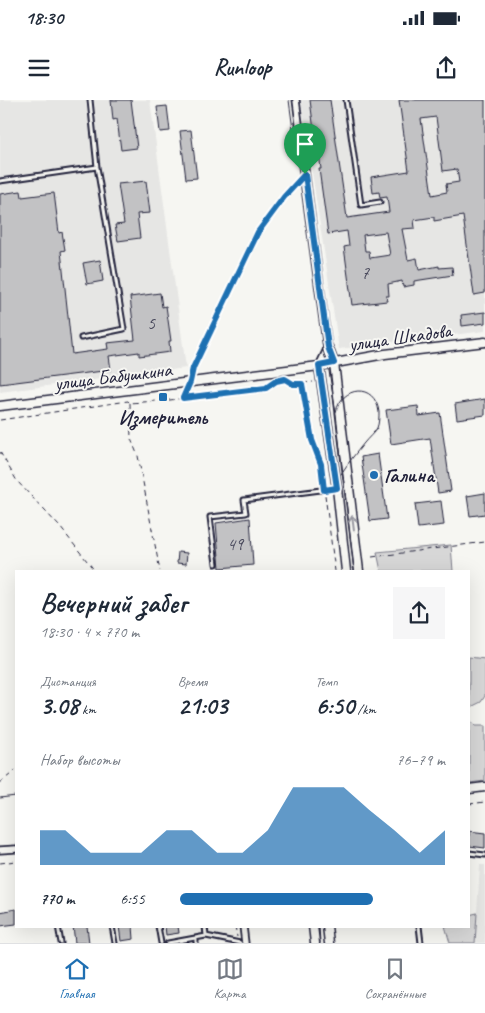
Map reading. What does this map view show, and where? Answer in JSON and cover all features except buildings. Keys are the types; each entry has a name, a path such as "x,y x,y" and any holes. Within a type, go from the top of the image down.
{"main road":[{"name":"улица Шкадова","path":"319,366 385,354 485,342"},
{"path":"328,347 334,363 359,570"},
{"path":"319,366 337,488 346,570"},
{"name":"улица Бабушкина","path":"0,406 319,366"},
{"path":"470,789 485,787"},
{"path":"313,928 315,943"},
{"path":"327,928 329,943"}],"street":[{"path":"296,100 328,347 319,366"},
{"path":"0,850 15,849"},
{"path":"243,928 245,943"}],"lane":[{"path":"81,338 124,329 97,167 90,100"},
{"path":"346,100 361,205 380,202"},
{"path":"0,181 97,167"},
{"path":"216,564 210,517 246,512 244,500 337,488"},
{"path":"470,853 485,855"},
{"path":"58,928 61,943"},
{"path":"112,928 114,943"},
{"path":"158,928 161,943"},
{"path":"205,928 206,936"},
{"path":"419,928 421,943"},
{"path":"168,943 206,936 239,942"},
{"path":"196,938 196,943"}],"path":[{"path":"183,398 190,382 193,368 258,232 284,197 305,174"},
{"path":"0,420 128,401 130,403 170,400 266,388 276,381 285,379 293,384 313,382"},
{"path":"302,384 312,440 321,464 335,570"},
{"path":"130,403 131,439 138,456 160,570"},
{"path":"0,452 17,481 60,528 94,570"},
{"path":"372,557 485,542"},
{"path":"0,783 15,771"},
{"path":"470,804 485,802"},
{"path":"0,863 15,861"},
{"path":"236,928 239,942"}],"shaded area":[{"path":"0,100 150,100 186,368 0,392"},
{"path":"301,100 485,100 485,331 339,349"},
{"path":"451,545 453,570 381,570 377,552"},
{"path":"470,657 485,659 485,696 481,702 471,707 470,710"},
{"path":"470,720 475,726 485,726 485,781 470,783"},
{"path":"480,865 485,865 485,943 475,943"},
{"path":"477,913 475,943 450,943 446,928 470,928 470,915"}],"tram line":[{"path":"289,100 323,350 329,371 336,414 354,570"},
{"path":"336,412 339,403 344,397 358,391 365,392 371,396 376,402 379,412 377,428 341,474"},
{"path":"0,798 15,796"},
{"path":"319,928 320,943"}],"place":[{"name":"Измеритель","path":"163,397"},
{"name":"Галина","path":"374,475"}],"route":[{"path":"305,174 328,347 334,363 319,366 337,488 324,490 321,464 312,440 302,384 293,384 285,379 276,381 266,388 183,398 190,382 193,368 258,232 284,197 305,174"}]}
